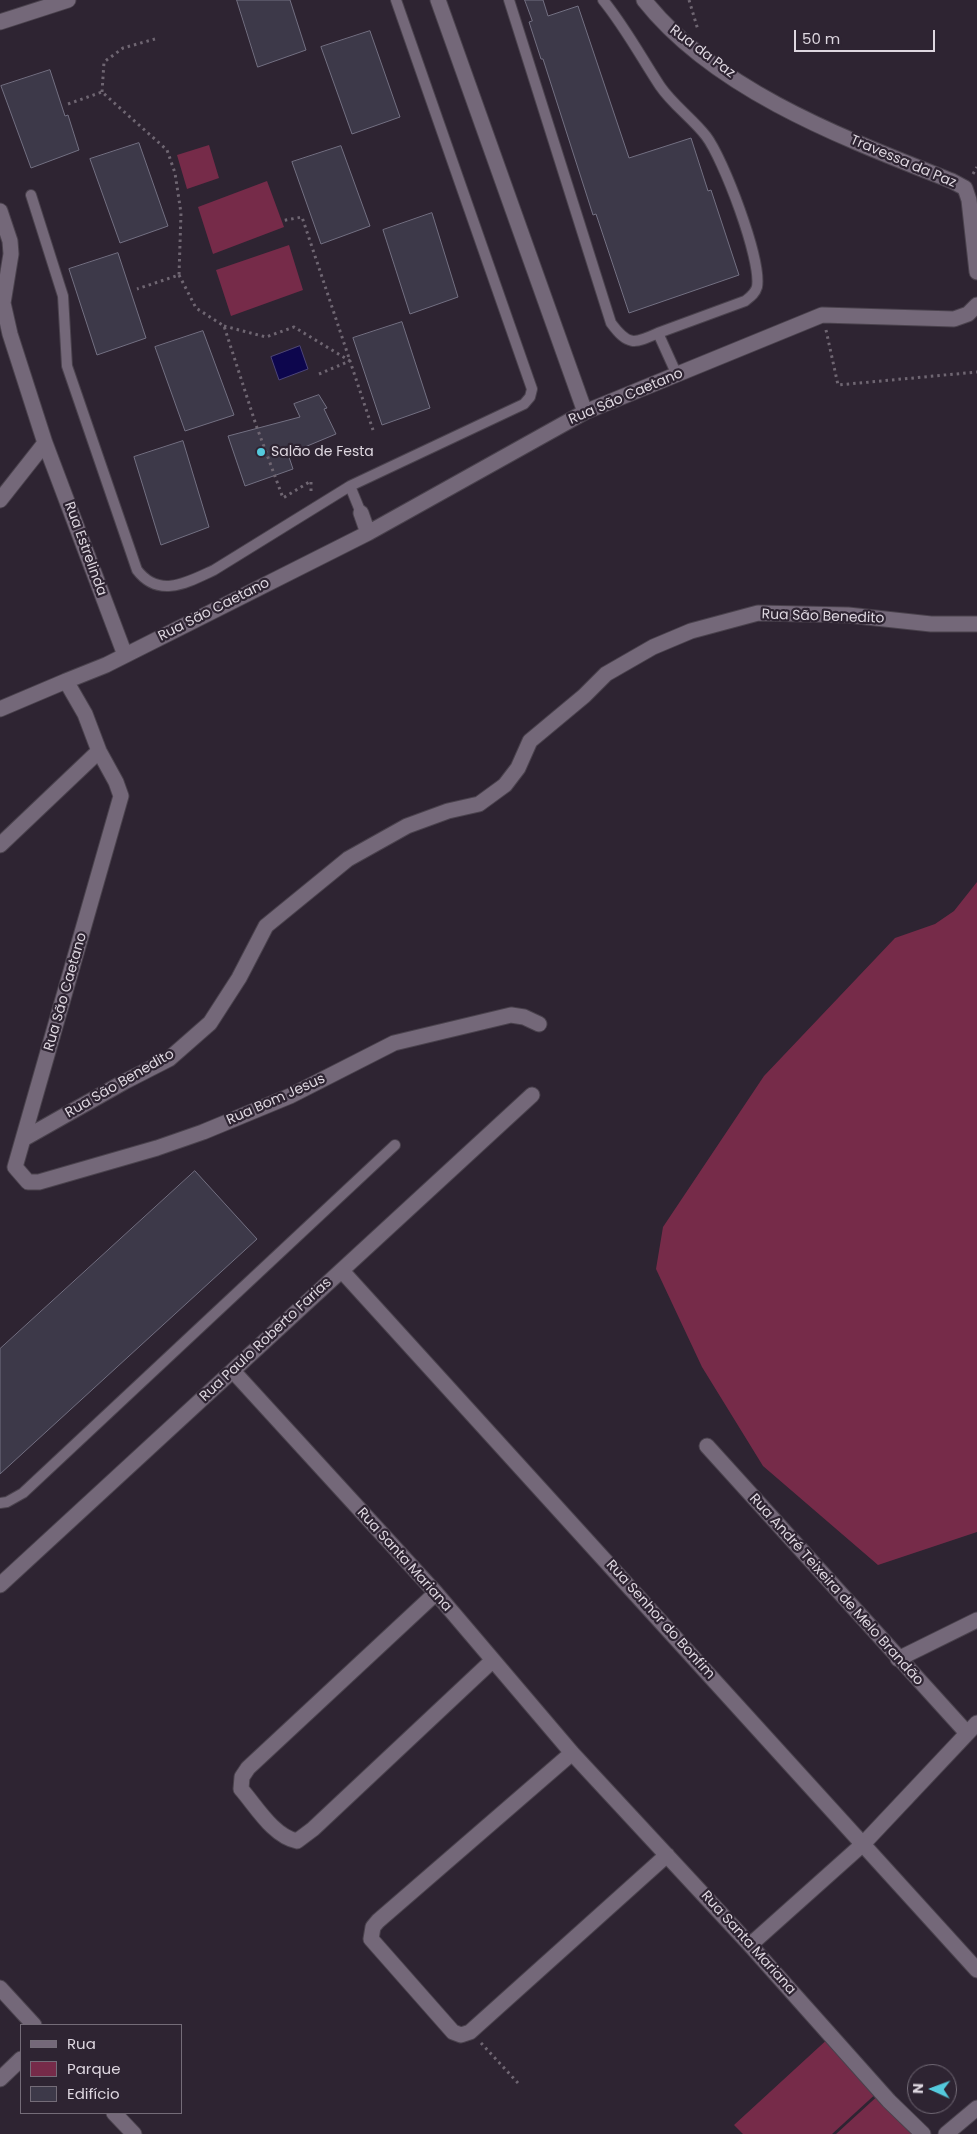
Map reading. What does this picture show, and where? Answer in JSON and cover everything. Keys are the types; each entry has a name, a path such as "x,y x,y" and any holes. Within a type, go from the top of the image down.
{"street":[{"path":"0,22 68,0"},
{"path":"438,0 585,412"},
{"name":"Rua da Paz","path":"644,0 676,35 765,98"},
{"name":"Travessa da Paz","path":"765,98 821,127 965,188 969,200 977,272"},
{"name":"Rua Estrelinda","path":"0,211 10,240 11,254 3,303 10,334 45,442 125,655"},
{"path":"822,315 954,319 968,314 977,305"},
{"name":"Rua São Caetano","path":"15,1167 25,1138 121,796 116,782 99,751 85,714 66,682 125,655 368,533 585,412 822,315"},
{"path":"0,500 45,442"},
{"path":"361,513 368,533"},
{"name":"Rua São Benedito","path":"25,1138 169,1058 210,1024 266,926 348,859 407,826 448,810 479,804 505,785 518,768 530,741 584,696 606,674 654,647 691,631 758,613 848,615 931,624 977,624"},
{"path":"0,708 66,682"},
{"path":"0,845 99,751"},
{"name":"Rua Bom Jesus","path":"15,1167 28,1182 39,1182 158,1148 203,1132 290,1096 394,1044 511,1015 524,1017 539,1024"},
{"name":"Rua Paulo Roberto Farias","path":"0,1585 532,1095"},
{"name":"Rua Senhor do Bonfim","path":"342,1271 977,1970"},
{"name":"Rua Santa Mariana","path":"233,1371 436,1594 572,1753 750,1945 890,2101 923,2134"},
{"name":"Rua André Teixeira de Melo Brandão","path":"707,1446 898,1659 972,1728"},
{"path":"436,1594 248,1768 242,1777 241,1789 278,1831 288,1839 297,1841 313,1829 492,1661"},
{"path":"898,1659 977,1620"},
{"path":"750,1945 863,1844 972,1728"},
{"path":"572,1753 373,1927 371,1939 453,2032 461,2035 470,2032 667,1855"},
{"path":"0,1988 33,2024"},
{"path":"0,2079 20,2060"},
{"path":"946,2134 977,2108"},
{"path":"115,2114 132,2134"}],"lane":[{"path":"32,195 63,296 67,366 137,570 143,579 158,586 173,586 190,582 214,570 350,486 524,404 530,397 532,389 396,0"},
{"path":"509,0 611,323 622,337 638,342 745,301 753,294 757,286 756,275 748,232 722,163 706,137 678,109 661,87 630,36 603,0"},
{"path":"658,333 677,375"},
{"path":"350,486 361,513"},
{"path":"0,1503 7,1502 23,1493 395,1145"}],"path":[{"path":"689,0 697,23 700,53"},
{"path":"102,92 104,62 123,48 155,39"},
{"path":"68,104 102,92"},
{"path":"102,92 167,150 175,173 181,213 179,276 196,308 224,326 266,337 294,327 350,361"},
{"path":"282,221 302,217 373,430"},
{"path":"137,289 179,276"},
{"path":"822,315 838,386 977,372"},
{"path":"224,326 256,425 283,498 311,481 311,510"},
{"path":"318,374 350,361"},
{"path":"470,2032 518,2083"}],"green space":[{"path":"209,145 219,178 187,189 177,155"},
{"path":"267,181 284,227 213,254 198,207"},
{"path":"289,245 303,290 231,316 216,270"},
{"path":"977,882 977,1532 878,1565 763,1466 702,1367 656,1269 663,1227 764,1076 895,938 935,924 954,911"},
{"path":"831,2036 880,2090 832,2134 743,2134 734,2125"},
{"path":"882,2092 920,2134 836,2134"}],"shaded area":[{"path":"300,346 308,369 279,380 271,357"}],"building":[{"path":"237,0 290,0 306,50 258,67"},
{"path":"525,0 543,0 548,16 578,6 629,158 691,138 708,191 711,190 739,275 629,313 596,214 593,215 543,59 541,59 529,22 532,21"},
{"path":"370,31 400,117 352,134 321,47"},
{"path":"50,70 65,116 68,115 79,150 31,168 1,86"},
{"path":"139,143 168,226 120,243 90,159"},
{"path":"341,146 370,226 321,244 292,162"},
{"path":"432,213 458,297 410,314 383,230"},
{"path":"118,253 146,338 97,355 69,269"},
{"path":"402,322 430,408 382,425 353,338"},
{"path":"203,331 234,415 185,431 155,347"},
{"path":"319,395 327,408 324,409 336,434 288,454 293,469 245,486 228,436 300,417 294,404"},
{"path":"183,441 209,527 161,545 134,457"},
{"path":"195,1171 257,1239 0,1474 0,1349"}],"place":[{"name":"Salão de Festa","path":"261,452"}]}
